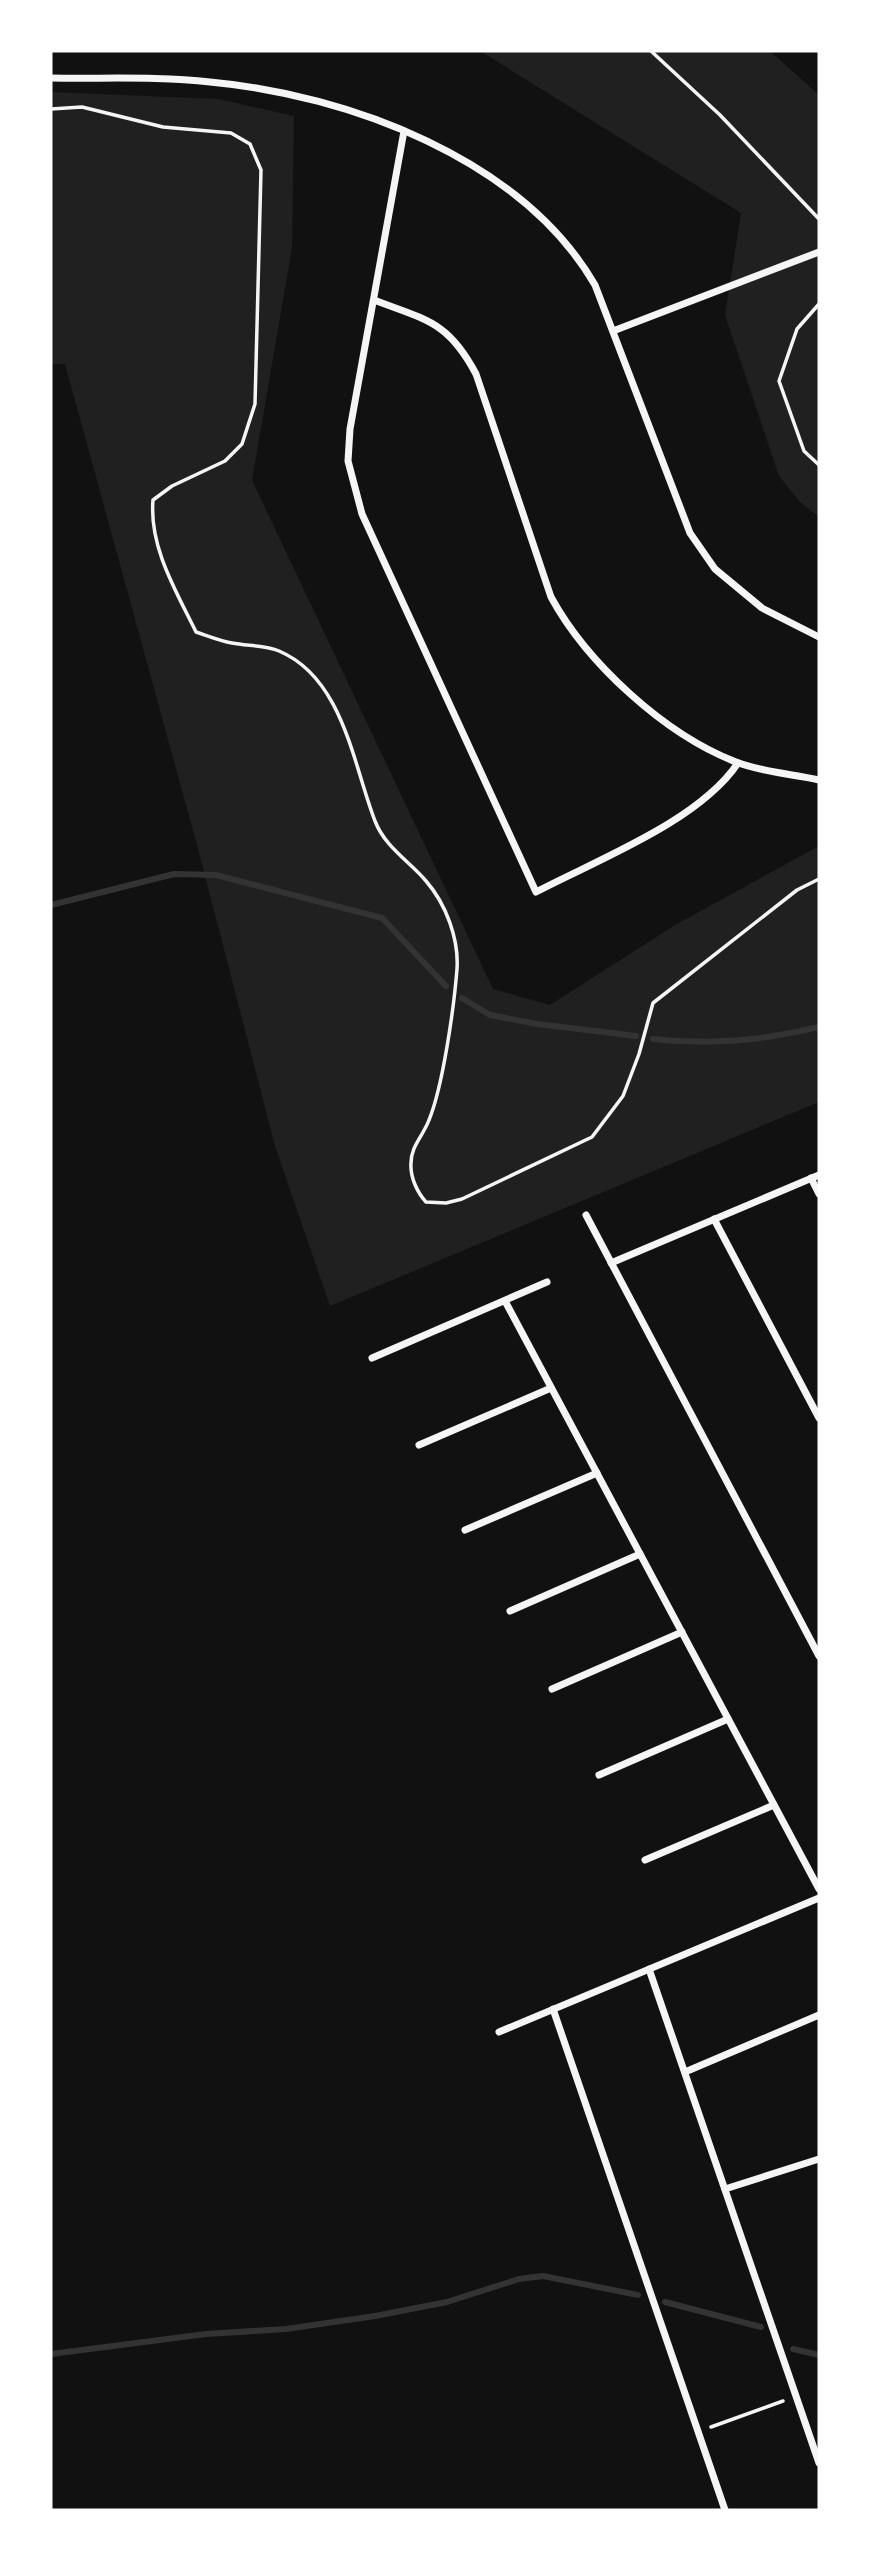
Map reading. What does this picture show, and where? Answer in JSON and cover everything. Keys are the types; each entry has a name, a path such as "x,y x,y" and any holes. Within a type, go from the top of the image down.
{"street":[{"path":"51,78 222,83 274,92 404,131 471,163 516,193 555,228 578,256 595,285 690,533 715,569 762,608 819,638"},
{"path":"404,131 350,429 348,461 362,513 536,892 689,812 725,782 738,762"},
{"path":"613,331 819,252"},
{"path":"374,300 448,332 464,352 476,374 551,597 568,629 593,658 668,724 704,747 738,762 819,780"},
{"path":"611,1263 815,1177 819,1194"},
{"path":"586,1215 819,1656"},
{"path":"714,1219 819,1418"},
{"path":"372,1358 547,1282"},
{"path":"505,1301 819,1889"},
{"path":"419,1445 551,1388"},
{"path":"465,1530 597,1473"},
{"path":"510,1611 640,1554"},
{"path":"552,1689 682,1632"},
{"path":"599,1775 728,1719"},
{"path":"645,1860 774,1805"},
{"path":"499,2032 819,1898"},
{"path":"649,1969 819,2463"},
{"path":"552,2009 725,2510"},
{"path":"685,2072 819,2015"},
{"path":"725,2189 819,2159"}],"path":[{"path":"651,51 720,115 819,219"},
{"path":"51,108 82,107 163,127 232,133 250,144 261,170 255,404 242,444 225,461 172,486 153,500 151,526 173,587 197,632 230,643 278,651 313,673 346,731 375,822 398,854 426,881 441,901 456,943 457,969 443,1064 429,1120 412,1149 410,1166 426,1202 446,1203 462,1199 592,1137 623,1096 639,1054 653,1003 797,890 819,879"},
{"path":"819,304 797,329 779,381 804,451 819,465"},
{"path":"699,2432 796,2396"}],"shaded area":[{"path":"480,51 770,51 819,95 819,517 799,501 779,476 725,315 741,213"},
{"path":"51,92 219,99 294,116 292,248 252,480 493,989 550,1005 675,925 819,846 819,1102 330,1306 275,1146 197,845 65,364 51,364"}],"waterway":[{"path":"51,905 174,874 216,875 382,918 446,986"},
{"path":"462,998 490,1015 537,1024 636,1036"},
{"path":"653,1039 697,1042 737,1040 776,1036 819,1027"},
{"path":"51,2354 206,2334 286,2329 375,2316 447,2302 519,2279 543,2276 638,2295"},
{"path":"665,2302 761,2327"},
{"path":"793,2349 819,2355"}]}
